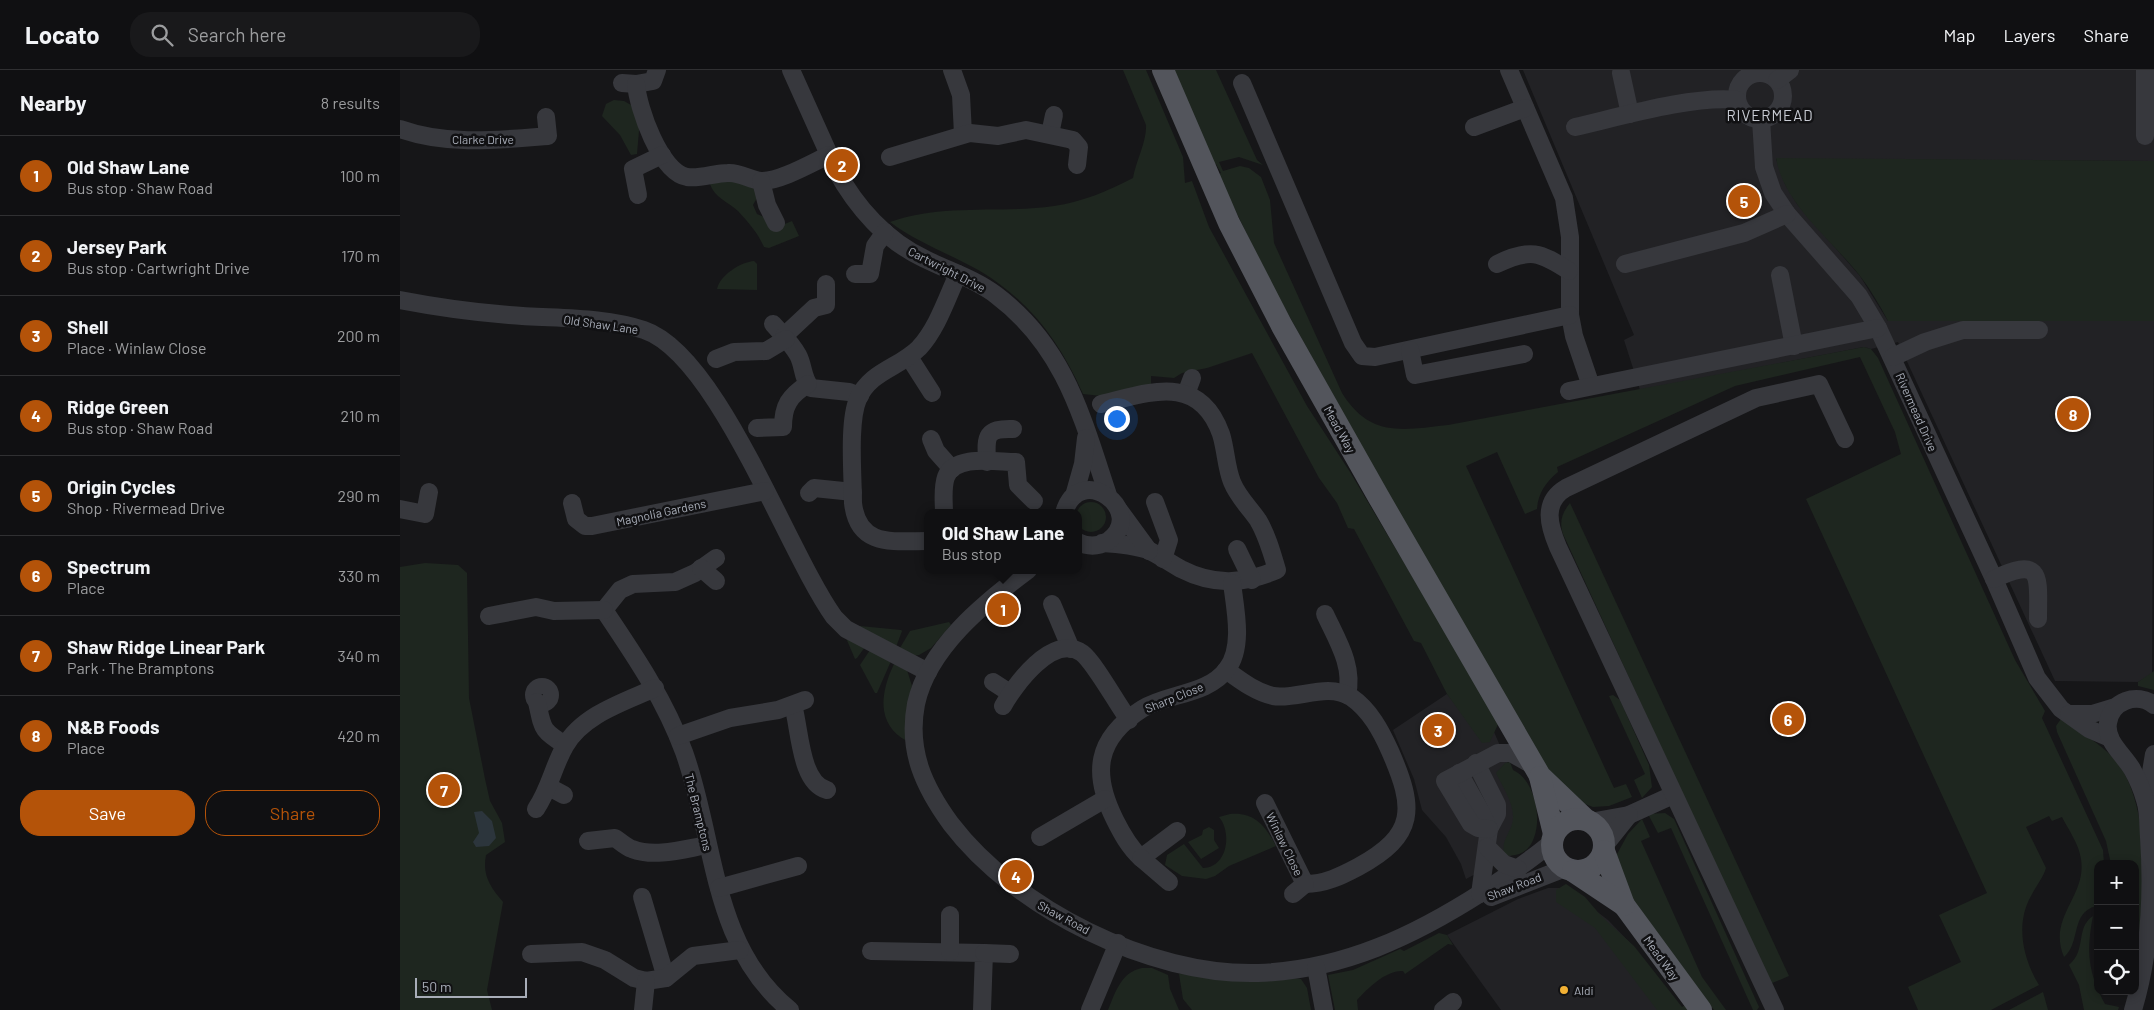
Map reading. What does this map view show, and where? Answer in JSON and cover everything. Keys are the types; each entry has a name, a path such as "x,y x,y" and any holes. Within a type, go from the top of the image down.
{"main road":[{"name":"Mead Way","path":"1163,70 1228,223 1282,326 1537,771 1588,820"},
{"name":"Mead Way","path":"1537,771 1553,838"},
{"path":"1577,818 1588,820 1601,832 1604,848 1595,866 1587,870 1569,869 1556,859 1553,838 1564,822 1577,818"},
{"name":"Mead Way","path":"1604,848 1624,905 1701,1010"},
{"name":"Mead Way","path":"1569,869 1624,905"}],"street":[{"name":"Cartwright Drive","path":"791,70 829,156 844,185 858,204 885,232 914,254 994,293 1023,318 1040,338 1063,371 1076,399 1108,495 1156,555"},
{"path":"952,70 961,95 963,134"},
{"path":"1509,70 1564,198 1570,237 1570,315 1574,336 1590,386"},
{"path":"2145,70 2145,136"},
{"path":"1621,73 1630,114"},
{"path":"1764,73 1784,75 1781,107 1771,117 1760,120 1747,116 1741,110 1737,100 1739,85 1748,76 1764,73"},
{"path":"642,79 639,102 662,155 671,169 687,177 733,172 761,181 779,177 829,156"},
{"path":"1242,83 1358,352 1362,356 1375,357 1570,315"},
{"path":"1575,127 1630,114 1721,98 1737,100"},
{"path":"1474,127 1524,108"},
{"path":"1054,114 1058,136"},
{"name":"Clarke Drive","path":"400,129 442,139 516,139 548,136 546,117"},
{"name":"Rivermead Drive","path":"1760,120 1764,167 1773,193 1787,214 1859,296 1878,328 1994,579 2037,678 2057,704 2089,728 2115,744"},
{"path":"890,158 963,134 998,136 1026,130 1074,140 1079,147 1077,165"},
{"path":"638,195 633,169 662,155"},
{"path":"761,181 767,205 776,223"},
{"path":"1625,264 1744,232 1787,214"},
{"path":"855,274 870,274 874,246 885,232"},
{"path":"1497,264 1512,257 1530,253 1549,258 1569,271"},
{"path":"924,541 882,541 868,534 862,528 854,512 854,418 860,396 876,376 909,357 924,342 958,274"},
{"path":"1780,275 1794,346"},
{"path":"716,359 734,352 766,351 781,333 798,324 814,308 826,305 826,284"},
{"name":"Old Shaw Lane","path":"400,300 509,315 587,319 624,325 655,335 675,349 697,375 744,451 822,597 840,624 928,672"},
{"path":"1569,390 1878,328"},
{"path":"1893,357 1926,342 1963,330 2039,330"},
{"path":"781,333 799,356 808,384 815,390 849,392 860,396"},
{"path":"1410,350 1415,375 1524,354"},
{"path":"909,357 932,393"},
{"path":"757,428 783,427 785,405 795,392 808,384"},
{"path":"1775,1010 1552,534 1549,514 1550,504 1555,496 1566,488 1756,398 1819,384 1845,439"},
{"path":"1087,545 1130,546 1156,555 1200,576 1232,583 1252,580 1284,566 1259,522 1232,482 1218,427 1189,386 1162,390 1102,404"},
{"path":"987,462 986,438 994,430 1013,429"},
{"name":"Cartwright Drive","path":"1066,509 1074,496 1083,464 1087,431"},
{"path":"931,439 936,451 952,469"},
{"path":"944,509 945,483 952,469 963,463 1016,462 1018,485 1034,501"},
{"path":"809,493 814,488 853,492"},
{"path":"1074,496 1091,490 1108,495"},
{"name":"Magnolia Gardens","path":"572,502 576,519 585,526 592,526 766,491"},
{"path":"400,509 425,514 430,492"},
{"path":"1154,502 1169,540 1156,555"},
{"path":"1087,545 1116,532 1119,525 1119,510"},
{"path":"1237,550 1252,580"},
{"path":"489,616 536,607 554,612 604,610 615,595 633,584 675,582 716,558"},
{"path":"701,568 716,581"},
{"path":"1994,579 2021,568 2029,568 2034,573 2038,583 2038,619"},
{"name":"Shaw Road","path":"1024,574 960,629 941,650 928,672 916,704 911,759 941,810 988,864 1017,889 1042,906 1118,943 1187,965 1225,972 1257,973 1316,967 1346,960 1390,944 1464,904 1518,869 1553,838"},
{"path":"1232,583 1236,644 1233,658 1226,670 1253,688 1271,695 1286,697 1325,691 1346,695 1349,680 1347,664 1325,614"},
{"path":"1052,604 1071,649"},
{"name":"The Bramptons","path":"604,610 655,688 678,736 689,770 719,888 740,950 764,985 790,1010"},
{"path":"993,682 1006,700 1027,671 1039,661 1058,651 1071,649 1082,653 1129,720"},
{"name":"Sharp Close","path":"1169,882 1141,858 1125,838 1105,799 1100,775 1104,753 1114,736 1129,720 1153,704 1207,684 1226,670"},
{"path":"536,809 556,791 566,745 576,731 591,719 655,688"},
{"name":"Winlaw Close","path":"1265,803 1289,853 1299,889 1331,880 1378,856 1397,838 1406,816 1406,792 1382,734 1367,712 1346,695"},
{"path":"2069,714 2100,713 2132,698 2146,700 2154,705"},
{"path":"537,702 543,728 547,734 566,745"},
{"path":"678,736 730,718 778,710 799,703 798,724 808,772 815,784 827,790"},
{"path":"2115,707 2108,722 2115,744 2132,770 2146,802"},
{"path":"2115,744 2129,754 2140,755 2154,749"},
{"path":"1489,830 1478,828 1472,824 1444,781 1498,753 1508,752 1537,771"},
{"path":"2133,1010 2146,956 2151,900 2146,802 2154,754"},
{"path":"1480,894 1489,830 1497,814 1497,805 1481,761"},
{"path":"1588,820 1629,815 1673,795"},
{"path":"1040,837 1105,799"},
{"path":"1604,848 1629,815"},
{"path":"1141,858 1177,831"},
{"path":"588,841 615,838 631,849 653,852 674,851 707,845"},
{"path":"1487,847 1504,864 1518,869"},
{"path":"719,888 798,866"},
{"name":"Shaw Road","path":"1464,904 1569,869"},
{"path":"642,896 666,978"},
{"path":"950,915 950,952"},
{"path":"1090,1010 1118,943"},
{"path":"531,954 574,950 605,960 634,978 646,981 666,978 692,956 740,950"},
{"path":"871,951 1010,954"},
{"path":"982,1010 984,953"},
{"path":"1316,967 1324,1010"},
{"path":"643,1010 646,981"}],"shaded area":[{"path":"1123,70 1146,70 1183,157 1185,183 1192,181 1209,227 1307,406 1350,472 1499,722 1490,742 1482,743 1447,694 1421,643 1414,641 1354,529 1348,528 1337,503 1319,478 1252,353 1207,368 1182,373 1174,378 1151,376 1151,385 1102,396 1083,394 1064,357 1042,324 1014,296 980,271 923,242 890,222 930,213 1054,206 1075,202 1095,195 1133,178 1145,138 1146,125"},
{"path":"1174,70 1216,70 1257,160 1263,165 1239,157 1219,162 1223,171 1240,166 1249,168 1261,177 1270,200 1274,243 1342,393 1353,408 1364,418 1389,428 1402,429 1448,425 1864,347 1871,349 1878,358 2015,660 2045,711 2042,718 2103,850 2104,860 2094,860 2094,907 2082,915 2073,944 2064,957 2060,943 2060,930 2063,918 2078,885 2081,872 2080,853 2062,817 2052,821 2049,816 2026,827 2046,868 2026,907 2022,930 2025,953 2039,985 1991,1010 1918,1010 1908,987 1961,962 1939,915 1987,893 1806,499 1901,454 1895,432 1860,357 1735,386 1557,467 1558,472 1546,484 1541,493 1537,509 1525,514 1497,452 1466,466 1614,788 1626,784 1632,797 1609,806 1593,807 1585,804 1548,771 1450,604 1274,289 1218,175 1221,173 1216,164 1214,164"},
{"path":"1523,70 2154,70 2154,161 1776,159 1785,184 1797,204 1860,276 1888,321 2154,321 2152,674 2138,682 2055,681 1898,342 1871,349 1864,347 1640,390 1624,340 1634,335"},
{"path":"614,100 624,101 638,109 640,119 637,154 631,155 620,135 602,116 606,104"},
{"path":"1776,158 2154,161 2154,321 1888,321 1860,276 1810,221 1799,206 1781,175"},
{"path":"722,179 753,186 758,196 753,205 757,214 769,219 775,228 792,221 799,236 769,248 764,247 756,232 742,215 712,189 710,184"},
{"path":"754,261 757,264 757,290 717,289 722,279 732,270"},
{"path":"1085,503 1097,503 1105,511 1105,523 1102,528 1091,532 1082,529 1082,509 1078,509 1080,506"},
{"path":"1570,503 1789,976 1770,984 1563,534 1562,517"},
{"path":"425,563 458,565 467,573 469,698 490,801 502,823 505,842 486,855 485,862 488,880 503,902 487,990 492,1010 400,1010 400,567"},
{"path":"949,622 951,625 931,648 919,655 912,656 900,648 910,631"},
{"path":"855,627 902,631 896,647"},
{"path":"846,638 865,647 855,659"},
{"path":"870,650 891,661 877,693 875,693 860,665"},
{"path":"894,664 907,670 912,686 909,698 907,741 897,734 885,716 884,696"},
{"path":"2154,671 2154,690 2138,686 2138,682"},
{"path":"1447,694 1469,722 1494,732 1516,782 1512,855 1466,879 1461,864 1446,837 1422,810 1414,779 1393,730"},
{"path":"1613,695 1620,700 1649,765 1652,787 1642,798 1634,780 1645,774 1609,696"},
{"path":"2061,719 2097,743 2116,761 2128,781 2136,805 2141,831 2143,888 2139,933 2139,860 2110,860 2106,841 2056,726"},
{"path":"1510,762 1513,770 1524,778 1531,790 1536,805 1537,821 1535,835 1529,847 1519,854 1505,855 1504,845 1511,827 1513,812 1510,801 1496,773 1505,763"},
{"path":"482,811 492,821 496,838 489,846 476,847 473,842 479,833 474,812"},
{"path":"1665,813 1674,819 1759,1007 1757,1010 1753,1010 1671,828 1658,833 1648,814"},
{"path":"1230,814 1246,815 1258,821 1268,832 1276,846 1229,866 1215,876 1206,879 1182,876 1165,865 1167,855 1184,844 1203,868 1218,862 1225,848 1226,839 1226,831 1219,817"},
{"path":"1642,819 1650,837 1641,841 1702,977 1726,1010 1714,1010 1627,891 1616,856 1628,834"},
{"path":"1209,827 1214,830 1214,840 1219,848 1201,859 1188,842 1202,835 1203,830"},
{"path":"1566,884 1585,897 1602,917 1634,946 1682,1007 1687,1004 1691,1010 1657,1010 1595,928 1556,902 1556,890"},
{"path":"1548,888 1570,891 1608,920 1634,947 1680,1010 1501,1010 1447,935 1518,899"},
{"path":"2093,916 2089,951 2094,979 2094,995 2100,995 2105,1004 2119,1007 2118,1010 2084,1010 2079,985 2069,965 2078,953 2082,933"},
{"path":"1439,933 1447,935 1453,945 1448,944 1405,974 1403,971 1397,971 1378,981 1357,1000 1358,1010 1335,1010 1328,975 1353,970 1400,949 1404,951"},
{"path":"1152,968 1168,975 1170,989 1179,1010 1108,1010 1116,990 1124,979 1135,970"},
{"path":"1179,974 1301,979 1307,988 1311,1010 1192,1010 1183,999"},
{"path":"2043,992 2048,1010 2009,1010"}],"place":[{"name":"Jersey Park","path":"842,165"},
{"name":"Origin Cycles","path":"1744,201"},
{"name":"N&B Foods","path":"2073,414"},
{"name":"Old Shaw Lane","path":"1003,609"},
{"name":"Spectrum","path":"1788,719"},
{"name":"Shell","path":"1438,730"},
{"name":"Shaw Ridge Linear Park","path":"444,790"},
{"name":"Ridge Green","path":"1016,876"},
{"name":"Aldi","path":"1564,990"}],"district":[{"name":"RIVERMEAD","path":"1770,115"}]}
